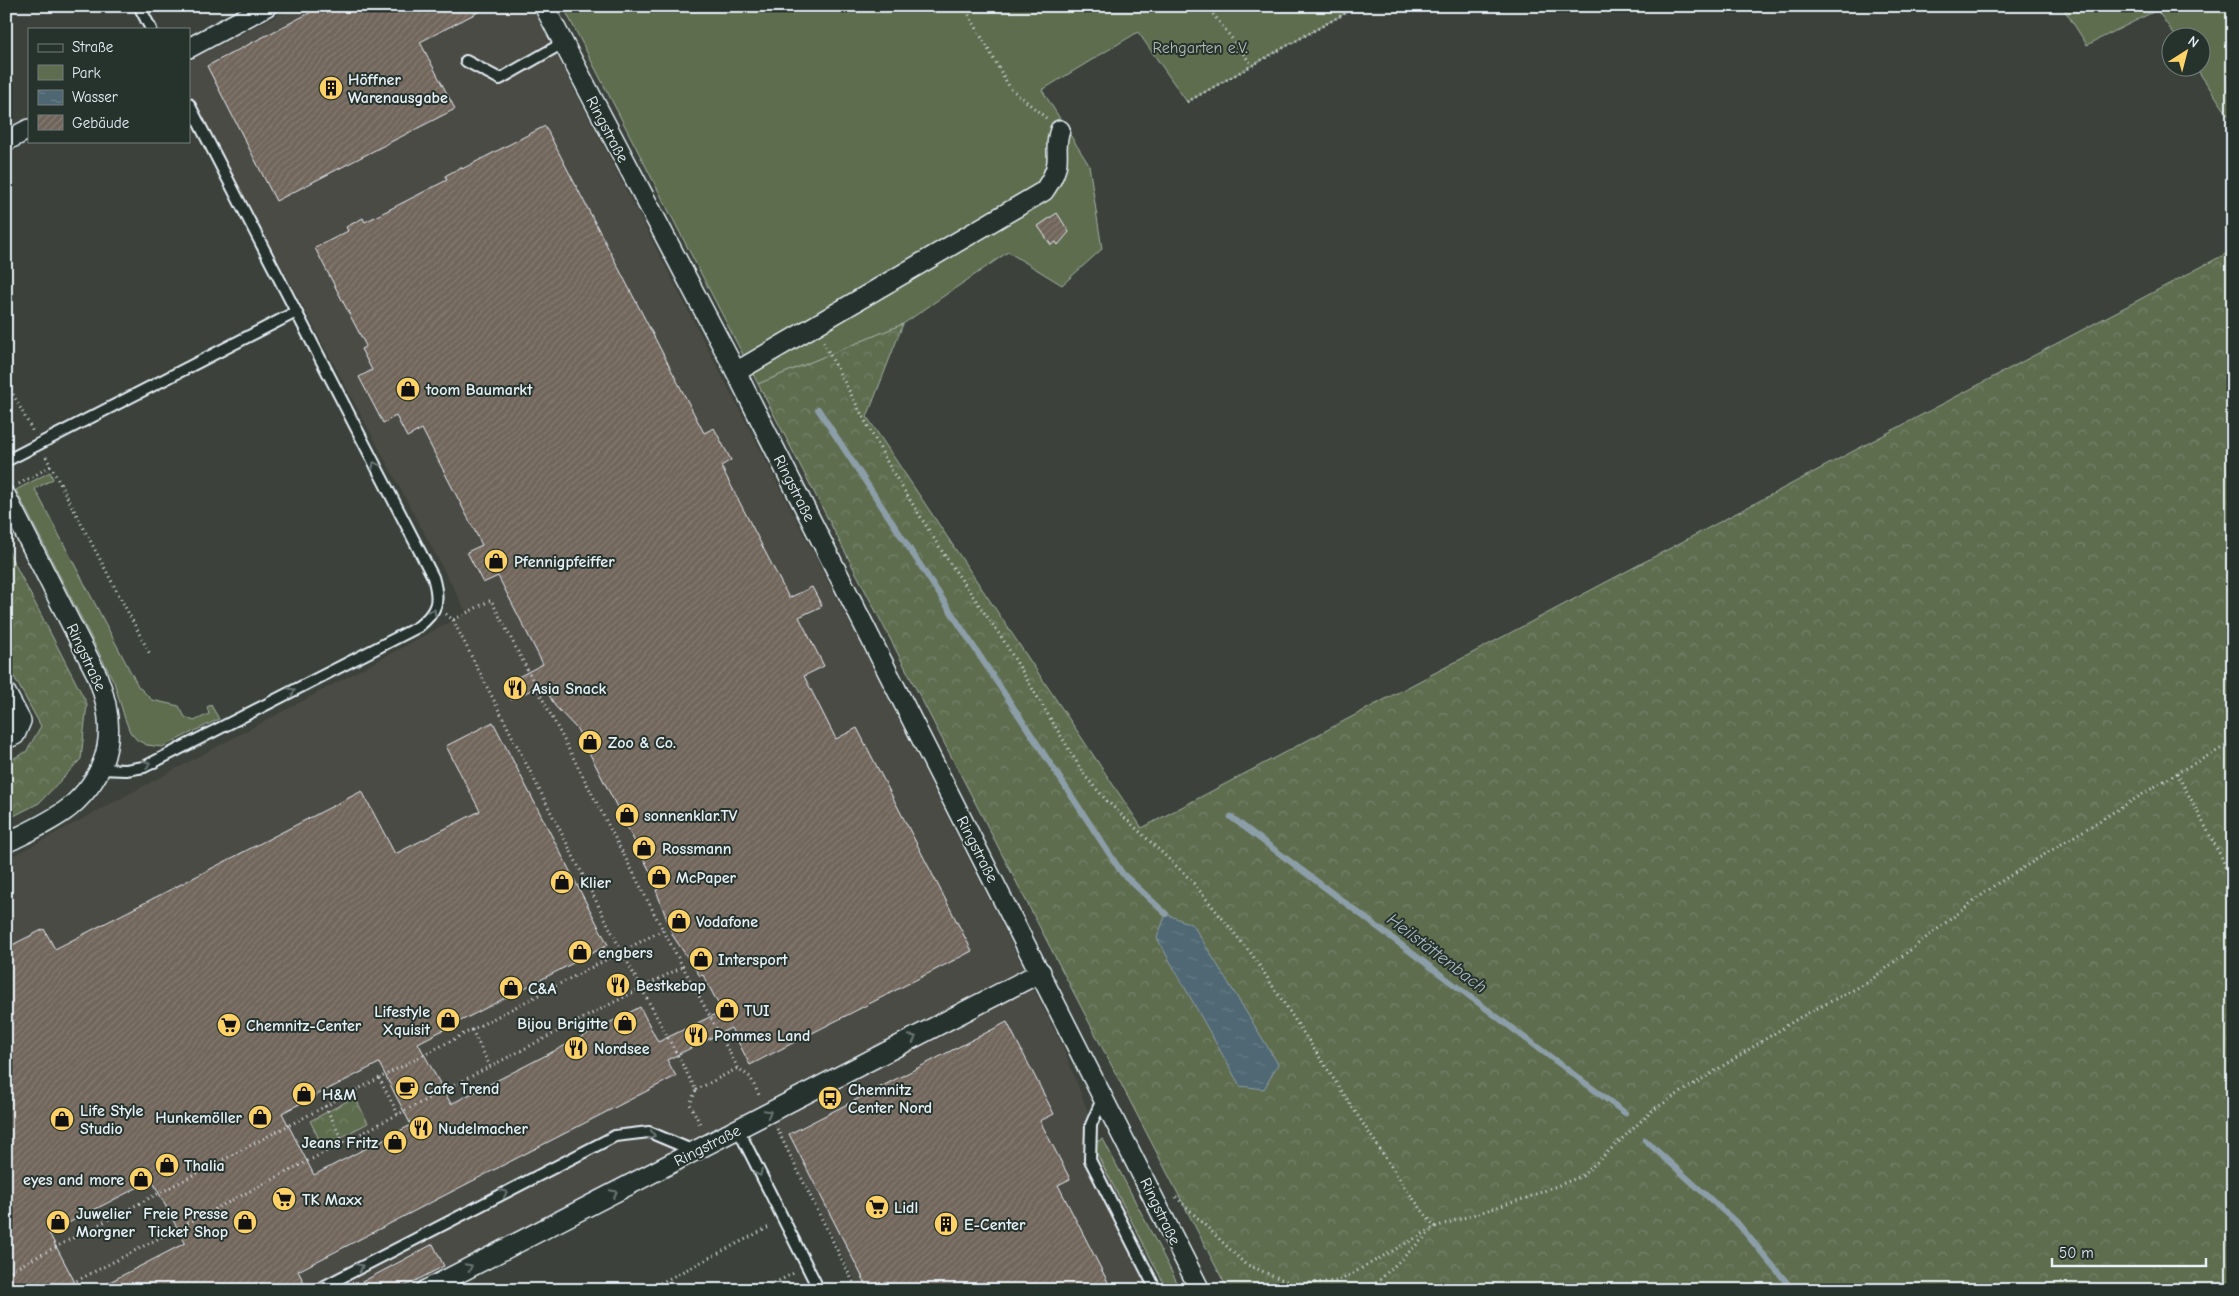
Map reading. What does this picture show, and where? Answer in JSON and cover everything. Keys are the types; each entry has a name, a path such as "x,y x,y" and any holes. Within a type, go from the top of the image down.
{"street":[{"path":"190,47 267,6"},
{"name":"Ringstraße","path":"544,6 736,372 1041,972 1200,1290"},
{"path":"6,141 28,130"},
{"path":"736,372 1044,191 1052,179 1057,162 1055,143 1060,130"},
{"name":"Ringstraße","path":"6,843 69,808 90,785 100,769 109,740 110,725 105,694 97,675 10,492"},
{"path":"6,693 21,722 15,735 6,739"},
{"name":"Ringstraße","path":"426,1290 1041,972"}],"lane":[{"path":"139,6 150,28"},
{"path":"466,62 500,79 563,43"},
{"path":"100,769 126,770 144,766 418,627 429,618 437,605 438,592 433,577 190,106"},
{"path":"6,461 296,312"},
{"path":"1104,1097 1091,1125 1090,1160 1156,1290"},
{"path":"738,1129 819,1290"},
{"path":"317,1290 615,1136 649,1132 702,1147"}],"path":[{"path":"964,6 1010,88 1060,130"},
{"path":"1206,6 1252,65"},
{"path":"1187,102 1358,6"},
{"path":"815,326 892,471 945,556 1002,638 1085,776 1107,801 1190,879 1253,956 1406,1189 1435,1228"},
{"path":"6,381 151,656"},
{"path":"10,492 51,466"},
{"path":"6,1273 664,930 491,600 453,620"},
{"path":"437,605 453,620 622,952 696,1090"},
{"path":"1154,1197 1173,1194 1245,1264 1293,1284 1340,1281 1435,1228 1526,1198 1582,1176 1653,1110 1802,1016 1867,983 1995,885 2177,773 2233,742"},
{"path":"2177,773 2223,860 2233,894"},
{"path":"59,1290 684,966"},
{"path":"472,1030 490,1066"},
{"path":"702,1147 690,1104 696,1090 738,1068"},
{"path":"379,1078 398,1114"},
{"path":"326,1106 344,1142"},
{"path":"647,1290 783,1220"},
{"path":"1369,1290 1435,1228"},
{"path":"761,1290 807,1266"}],"shaded area":[{"name":"Chemnitz-Center","path":"296,6 531,6 870,663 1062,1045 1157,1290 860,1290 767,1112 410,1290 6,1290 6,860 467,613 190,95 190,60"}],"green space":[{"name":"Rehgarten e.V.","path":"563,6 1358,6 1187,102 1138,32 1042,90 1089,165 1102,249 1062,285 1008,252 903,324 758,384"},
{"path":"2062,6 2233,6 2233,122 2203,78 2212,78 2212,28 2170,28 2157,10 2087,45"},
{"path":"2233,250 2233,1290 1228,1290 758,384 903,324 867,417 1142,828"},
{"path":"50,472 53,479 35,489 138,686 152,700 179,706 185,717 194,721 209,714 207,707 211,705 219,719 162,747 147,745 137,740 130,732 114,682 16,490"},
{"path":"6,547 87,704 81,759 39,803 6,820 6,762 26,752 41,726 6,662"},
{"path":"355,1097 368,1123 323,1147 310,1121"},
{"path":"1103,1139 1181,1290 1167,1290 1095,1150 1094,1143"}],"water":[{"path":"1166,914 1193,925 1278,1064 1264,1089 1240,1086 1157,938"}],"building":[{"name":"Höffner Warenausgabe","path":"323,6 490,6 420,42 455,109 276,201 207,66"},
{"path":"545,126 704,433 714,428 731,460 721,466 789,598 812,587 822,606 799,617 824,666 804,676 836,739 857,728 972,951 750,1065 731,1028 667,1060 676,1076 298,1271 308,1290 94,1290 185,1243 152,1180 49,1233 79,1290 6,1290 6,948 44,929 55,949 362,791 395,854 480,811 446,746 493,722 608,945 418,1043 451,1104 640,1007 658,1042 722,1011 703,975 700,976 673,936 656,890 659,889 577,729 555,706 543,684 511,700 503,685 543,664 498,576 483,583 467,552 482,545 422,429 407,437 396,416 383,423 359,377 372,370 361,349 366,346 315,248 348,231 346,227 363,218 365,222 447,180 445,176 461,167 462,169","holes":["379,1063 411,1125 314,1175 282,1113"]},
{"path":"1057,213 1069,232 1058,245 1056,242 1051,245 1038,226"},
{"name":"E-Center","path":"1007,1022 1054,1114 1040,1121 1070,1179 1058,1185 1112,1290 869,1290 789,1134"},
{"path":"433,1244 444,1266 398,1290 347,1290"}],"waterway":[{"path":"818,409 1122,873 1166,914"},
{"name":"Heilstättenbach","path":"1231,817 1625,1113"},
{"name":"Heilstättenbach","path":"1645,1140 1739,1225 1793,1290"}],"place":[{"name":"Höffner Warenausgabe","path":"331,88"},
{"name":"toom Baumarkt","path":"408,389"},
{"name":"Pfennigpfeiffer","path":"496,561"},
{"name":"Asia Snack","path":"515,688"},
{"name":"Zoo & Co.","path":"590,742"},
{"name":"sonnenklar.TV","path":"627,815"},
{"name":"Rossmann","path":"644,848"},
{"name":"McPaper","path":"659,877"},
{"name":"Klier","path":"562,882"},
{"name":"Vodafone","path":"679,921"},
{"name":"engbers","path":"580,952"},
{"name":"Intersport","path":"701,959"},
{"name":"Bestkebap","path":"618,985"},
{"name":"C&A","path":"511,988"},
{"name":"TUI","path":"727,1010"},
{"name":"Lifestyle Xquisit","path":"448,1020"},
{"name":"Bijou Brigitte","path":"625,1023"},
{"name":"Chemnitz-Center","path":"229,1025"},
{"name":"Pommes Land","path":"696,1035"},
{"name":"Nordsee","path":"576,1048"},
{"name":"Cafe Trend","path":"407,1088"},
{"name":"H&M","path":"304,1094"},
{"name":"Chemnitz Center Nord","path":"830,1098"},
{"name":"Hunkemöller","path":"260,1117"},
{"name":"Life Style Studio","path":"62,1119"},
{"name":"Nudelmacher","path":"421,1128"},
{"name":"Jeans Fritz","path":"395,1142"},
{"name":"Thalia","path":"167,1165"},
{"name":"eyes and more","path":"141,1179"},
{"name":"TK Maxx","path":"284,1199"},
{"name":"Lidl","path":"877,1207"},
{"name":"Juwelier Morgner","path":"58,1222"},
{"name":"Freie Presse Ticket Shop","path":"245,1222"},
{"name":"E-Center","path":"946,1224"}]}
